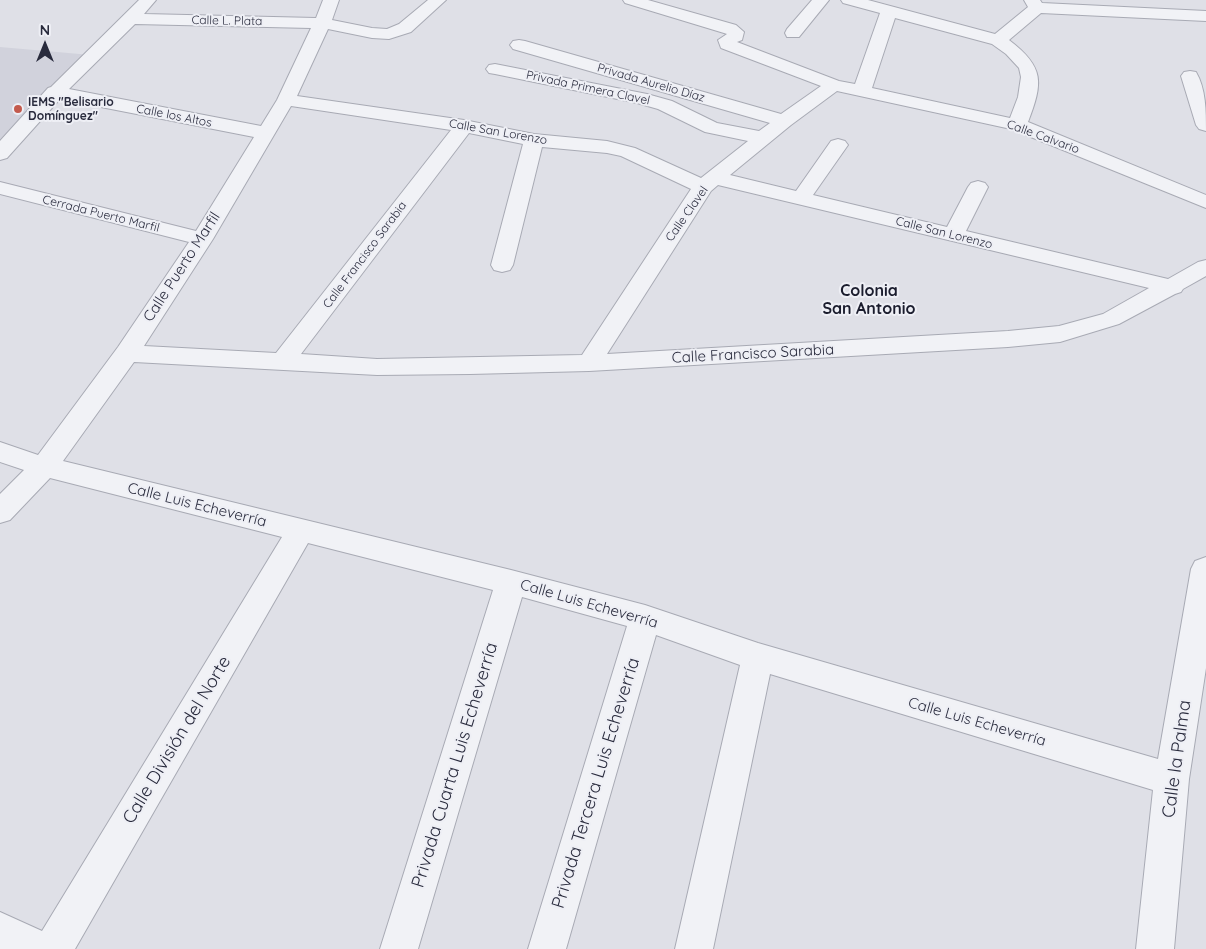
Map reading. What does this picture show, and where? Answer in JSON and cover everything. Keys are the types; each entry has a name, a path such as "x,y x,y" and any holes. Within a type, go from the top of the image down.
{"street":[{"path":"1,152 54,92 131,19 148,0"},
{"name":"Calle Puerto Marfil","path":"0,512 44,467 127,353 202,239 286,100 331,0"},
{"name":"Calle L. Plata","path":"131,19 322,23 372,33 389,34 405,28 438,0"},
{"name":"Calle Calvario","path":"631,0 731,38 847,87 1017,125 1206,202"},
{"path":"793,33 821,0"},
{"path":"849,0 998,40 1019,55 1027,66 1031,78 1031,90 1017,125"},
{"path":"1200,0 1206,8"},
{"path":"998,40 1035,4 1206,16"},
{"path":"847,87 890,12"},
{"name":"Privada Aurelio Díaz","path":"519,45 784,122"},
{"name":"Privada Primera Clavel","path":"495,69 665,104 712,128 764,138"},
{"path":"1190,76 1206,125"},
{"name":"Calle Clavel","path":"589,363 709,182 784,122 847,87"},
{"name":"Calle los Altos","path":"54,92 266,133"},
{"name":"Calle San Lorenzo","path":"286,100 464,126 534,140 628,152 709,182 801,198 953,236 1173,287"},
{"name":"Calle Francisco Sarabia","path":"283,361 464,126"},
{"path":"502,265 534,140"},
{"path":"801,198 838,145"},
{"path":"953,236 978,187"},
{"name":"Cerrada Puerto Marfil","path":"0,188 202,239"},
{"name":"Calle Francisco Sarabia","path":"127,353 377,366 589,363 998,340 1060,334 1111,319 1173,287 1199,270 1206,268"},
{"name":"Calle Luis Echeverría","path":"0,452 44,467 511,582 645,618 758,657 1172,780"},
{"name":"Calle División del Norte","path":"54,949 302,530"},
{"name":"Calle la Palma","path":"1155,949 1172,780 1206,569"},
{"name":"Privada Cuarta Luis Echeverría","path":"398,949 511,582"},
{"name":"Privada Tercera Luis Echeverría","path":"547,949 645,618"},
{"path":"694,949 758,657"},
{"path":"0,931 37,949"}],"shaded area":[{"name":"IEMS \"Belisario Domínguez\"","path":"0,47 91,55 0,153"}],"place":[{"name":"IEMS \"Belisario Domínguez\"","path":"18,109"}],"district":[{"name":"Colonia San Antonio","path":"869,300"}]}
